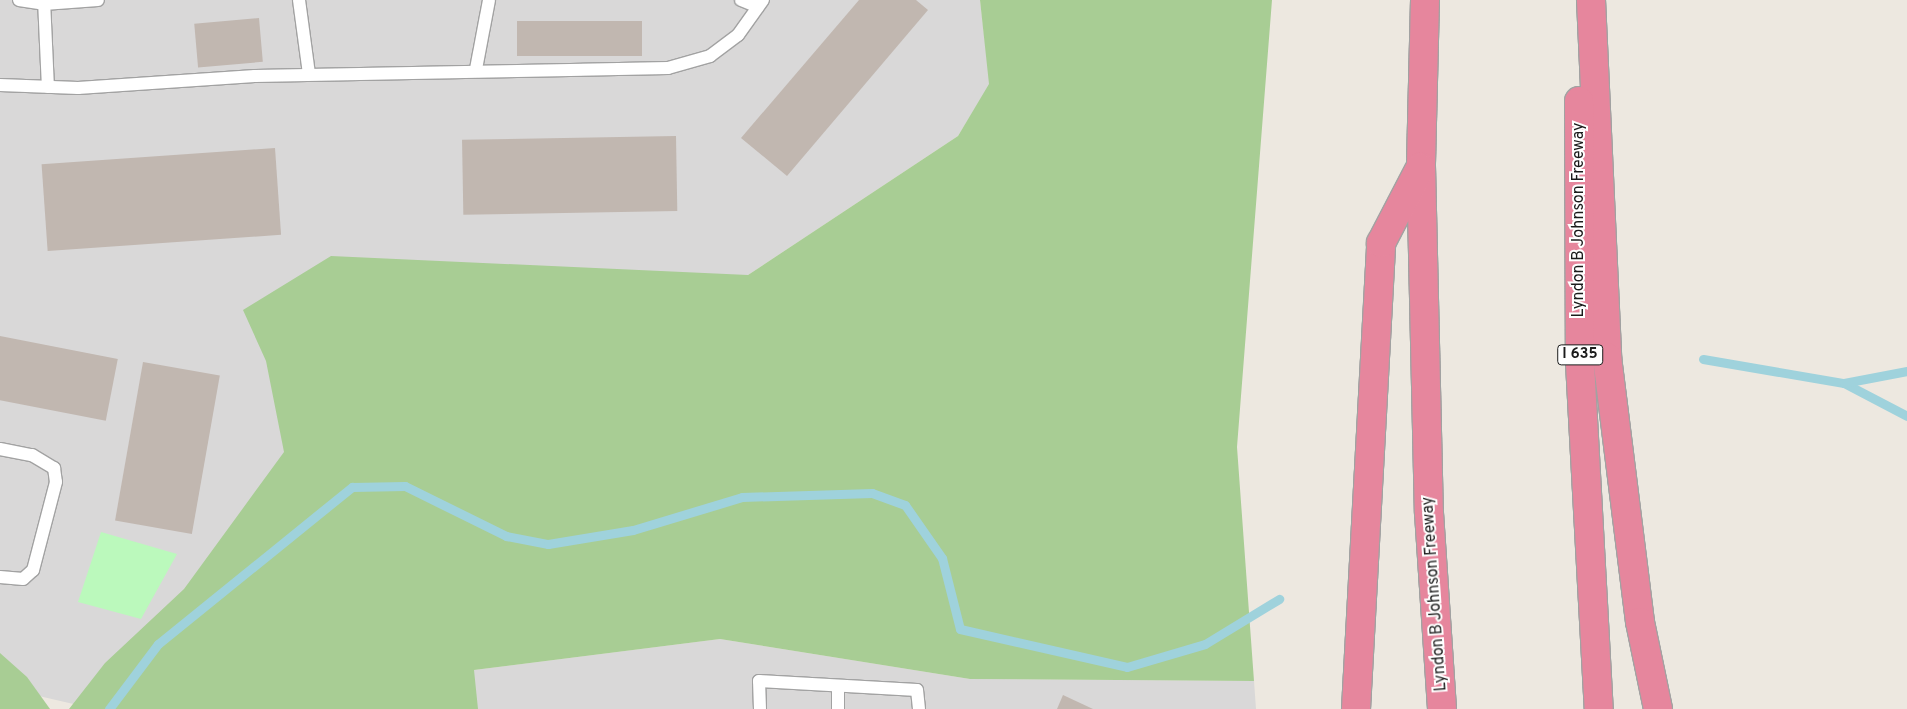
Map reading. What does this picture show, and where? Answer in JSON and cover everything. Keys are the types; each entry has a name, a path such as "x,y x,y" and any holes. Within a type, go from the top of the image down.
{"highway":[{"name":"Lyndon B Johnson Freeway","path":"1425,0 1421,166 1429,513 1442,709"},
{"name":"Lyndon B Johnson Freeway","path":"1582,0 1580,363 1599,709"},
{"path":"1591,0 1607,357 1640,622 1658,709"},
{"path":"1356,709 1381,243 1421,166"}],"lane":[{"path":"19,0 44,2 98,0"},
{"path":"299,0 309,74"},
{"path":"476,68 490,0"},
{"path":"0,85 48,87 476,68 668,68 710,56 738,35 761,4 742,0"},
{"path":"44,2 48,87"},
{"path":"0,449 32,455 54,468 56,482 33,570 23,579 0,577"},
{"path":"760,709 759,681 917,690 919,709"},
{"path":"838,686 838,709"}],"shaded area":[{"path":"0,0 980,0 990,84 958,136 748,275 328,474 95,709 0,687"},
{"path":"720,639 970,679 1254,681 1256,709 322,709 402,679"}],"green space":[{"path":"980,0 1272,0 1237,447 1254,681 970,679 720,639 474,670 478,709 69,709 105,663 184,589 284,452 266,361 243,310 331,256 748,275 958,136 989,84"},
{"path":"101,532 177,554 141,619 78,602"},
{"path":"0,653 27,677 50,709 0,709"}],"building":[{"path":"859,0 916,0 928,10 787,176 741,138"},
{"path":"259,18 263,62 198,67 194,24"},
{"path":"517,21 642,21 642,56 517,56"},
{"path":"676,136 677,211 463,215 462,140"},
{"path":"275,148 281,235 48,251 42,164"},
{"path":"0,336 118,359 106,421 0,400"},
{"path":"143,362 220,376 192,534 115,521"},
{"path":"1063,695 1093,709 1057,709"}],"waterway":[{"path":"1703,359 1844,383 1907,416"},
{"path":"1844,383 1907,371"},
{"path":"109,709 158,644 352,487 405,486 506,536 548,544 633,530 742,497 872,493 905,505 942,558 960,629 1127,667 1205,644 1279,599"}]}
